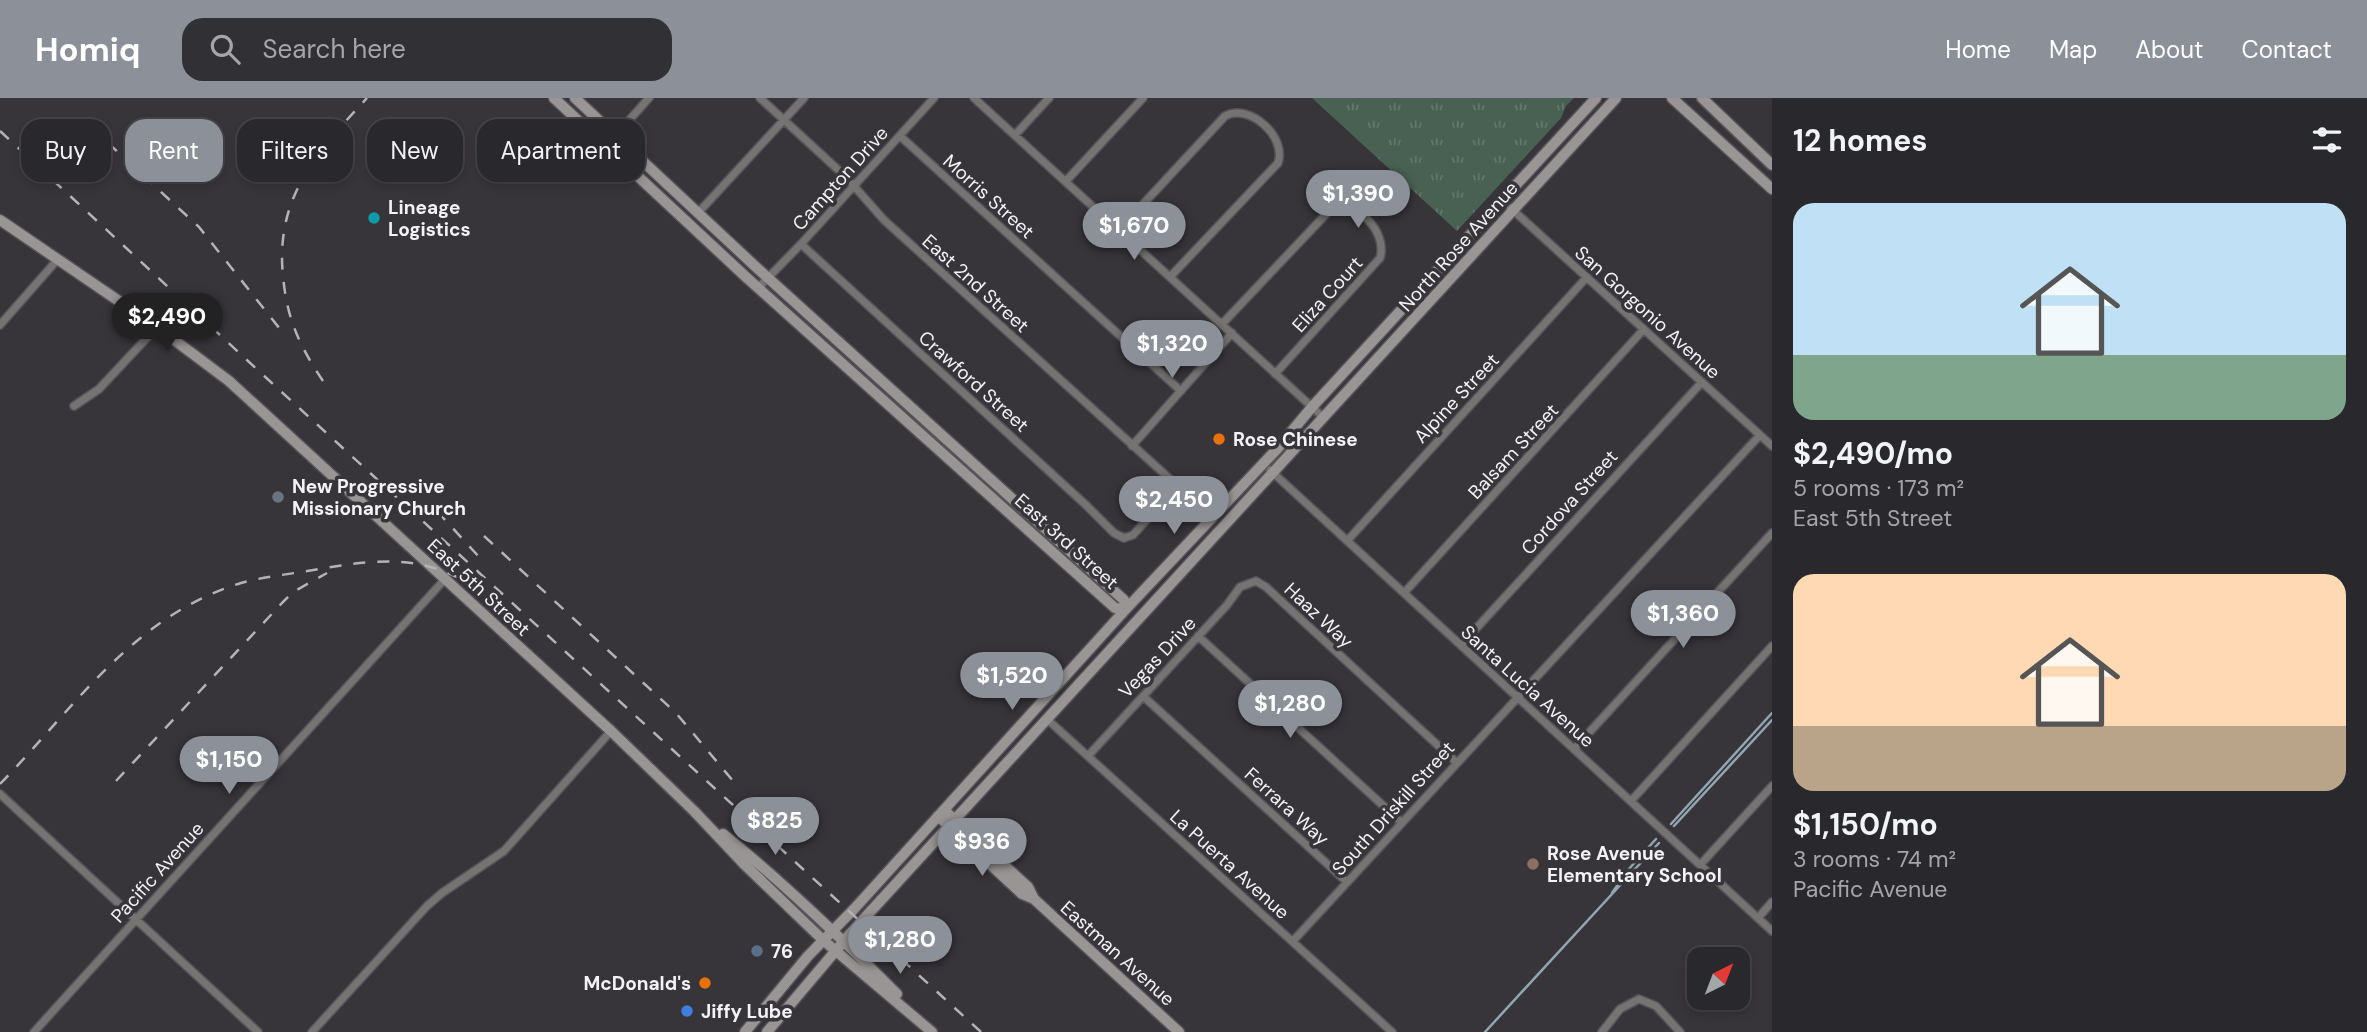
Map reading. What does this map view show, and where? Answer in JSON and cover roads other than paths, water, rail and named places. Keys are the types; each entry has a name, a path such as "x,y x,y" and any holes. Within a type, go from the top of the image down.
{"main road":[{"name":"East 3rd Street","path":"554,98 577,119"},
{"name":"East 3rd Street","path":"575,98 598,119"},
{"name":"North Rose Avenue","path":"1244,484 1596,98"},
{"name":"North Rose Avenue","path":"1206,544 1515,211 1616,98"},
{"path":"1672,98 1772,189"},
{"path":"1702,98 1772,165"},
{"name":"East 3rd Street","path":"644,182 1115,608 1126,609 1124,600 645,163"},
{"name":"East 5th Street","path":"0,220 157,327 229,381 611,731 823,940 933,1032"},
{"path":"745,1032 832,930 1244,484"},
{"path":"767,1032 844,942 1206,544 1207,534 1245,494 1244,484"},
{"path":"1126,609 1138,620"},
{"name":"East 5th Street","path":"694,811 755,860 832,930 933,1032"},
{"name":"Eastman Avenue","path":"941,813 1028,887 1034,899 1180,1032"}],"street":[{"path":"630,119 649,98"},
{"name":"East 2nd Street","path":"760,98 854,187 884,220 1170,479 1173,487"},
{"path":"698,213 804,98"},
{"name":"Campton Drive","path":"759,287 934,98"},
{"path":"974,98 1324,418"},
{"path":"1015,135 1049,98"},
{"path":"1066,181 1143,98"},
{"path":"1120,229 1225,116 1240,113 1266,127 1280,153 1278,163 1170,277"},
{"name":"Morris Street","path":"900,136 1181,391"},
{"path":"663,200 673,189"},
{"name":"San Gorgonio Avenue","path":"1503,201 1772,446"},
{"name":"Eliza Court","path":"1222,324 1330,210 1340,207 1364,217 1372,224 1380,239 1380,258 1275,374"},
{"name":"Crawford Street","path":"801,244 1115,533 1127,538 1138,531 1167,499 1173,487"},
{"path":"0,325 58,258"},
{"name":"Alpine Street","path":"1347,541 1587,278"},
{"path":"74,406 99,389 157,327"},
{"name":"Balsam Street","path":"1404,593 1644,330"},
{"path":"1132,446 1232,333"},
{"name":"Cordova Street","path":"1461,645 1702,382"},
{"name":"South Driskill Street","path":"1293,941 1760,435"},
{"name":"Santa Lucia Avenue","path":"1264,464 1772,931"},
{"path":"1574,749 1772,533"},
{"name":"Pacific Avenue","path":"34,1032 445,579"},
{"name":"Vegas Drive","path":"1088,756 1240,587 1251,582"},
{"name":"Haaz Way","path":"1251,582 1262,583 1456,762"},
{"path":"1198,636 1401,822"},
{"path":"1631,801 1772,646"},
{"name":"Ferrara Way","path":"1143,696 1347,882"},
{"name":"La Puerta Avenue","path":"1048,720 1392,1032"},
{"path":"312,1032 428,906 442,893 504,851 611,731"},
{"path":"1700,865 1772,786"},
{"path":"0,794 258,1032"},
{"path":"1758,918 1772,902"},
{"path":"1602,1032 1620,1009 1639,999 1656,1006 1680,1032"}],"waterway":[{"path":"1671,824 1772,713"},
{"path":"1674,826 1772,720"},
{"path":"1612,893 1628,870 1656,839"},
{"path":"1485,1032 1659,843"}],"railway":[{"path":"323,381 307,355 291,319 283,276 282,248 286,222 293,199 316,157 367,98"},
{"path":"0,131 981,1032"},
{"path":"111,146 199,227 280,329"},
{"path":"437,511 480,558"},
{"path":"484,536 676,713 739,788"},
{"path":"0,784 81,695 137,641 168,618 203,598 241,583 348,565 396,562 437,569 457,577 504,605"},
{"path":"116,781 293,592 327,573"}],"place":[{"name":"Lineage Logistics","path":"374,218"},
{"name":"Rose Chinese","path":"1219,439"},
{"name":"New Progressive Missionary Church","path":"278,497"},
{"name":"Rose Avenue Elementary School","path":"1533,864"},
{"name":"76","path":"757,951"},
{"name":"McDonald's","path":"705,983"},
{"name":"Jiffy Lube","path":"687,1011"}]}
